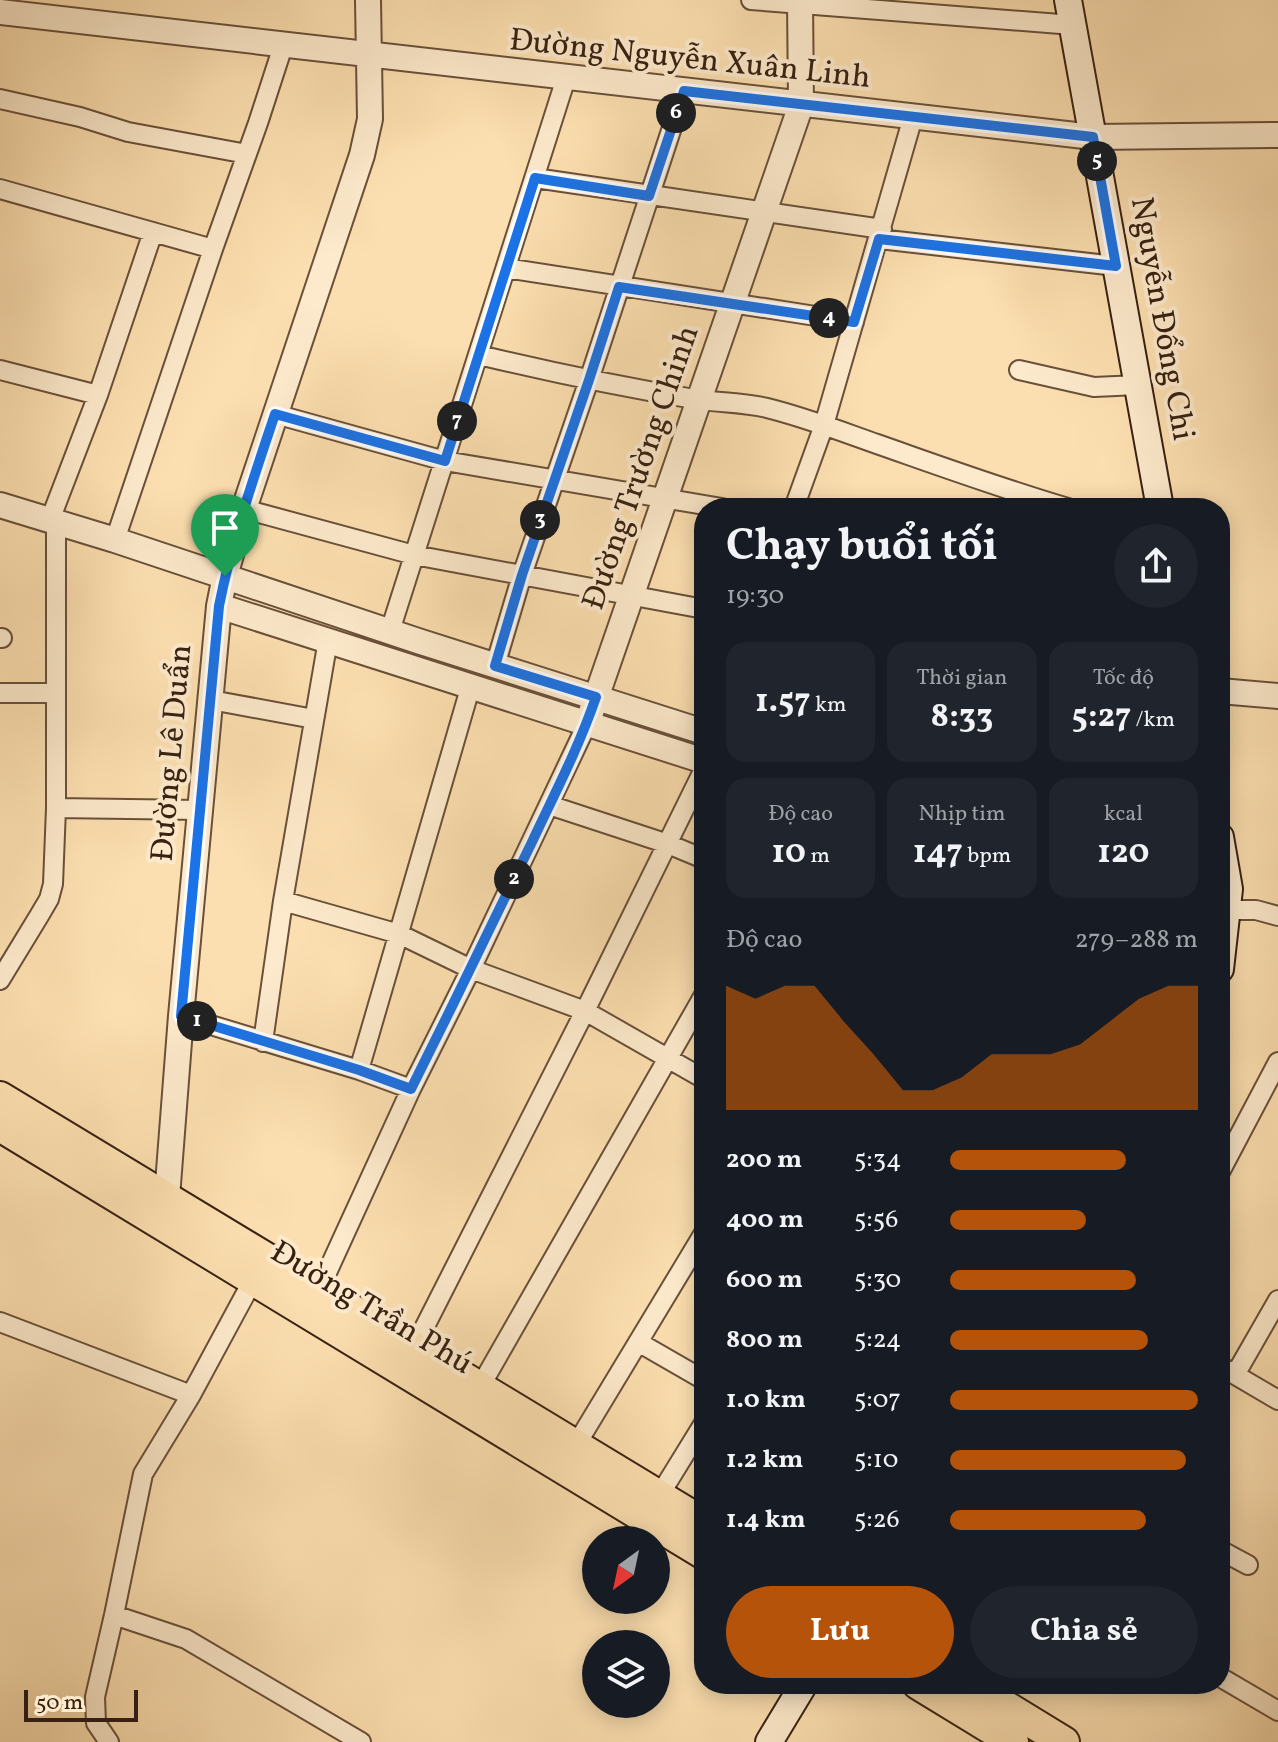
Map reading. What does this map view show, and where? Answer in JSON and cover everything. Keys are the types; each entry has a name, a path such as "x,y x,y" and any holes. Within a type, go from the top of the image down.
{"highway":[{"name":"Đường Trần Phú","path":"0,1097 694,1517"},
{"name":"Đường Trần Phú","path":"0,1126 694,1548"},
{"path":"934,1694 1009,1741"},
{"path":"985,1694 1064,1742"}],"main road":[{"name":"Nguyễn Đổng Chi","path":"1070,12 1158,498"},
{"path":"769,1742 798,1694"}],"street":[{"name":"Đường Lê Duẩn","path":"167,1197 219,606 244,509 362,155 370,119 368,0"},
{"path":"751,0 1070,12"},
{"name":"Đường Trường Chinh","path":"587,724 801,105 800,2"},
{"name":"Đường Nguyễn Xuân Linh","path":"0,12 1093,137 1278,135"},
{"path":"115,540 283,46"},
{"path":"390,631 566,78"},
{"path":"495,666 522,575 684,91"},
{"path":"0,99 80,117 128,132 247,154"},
{"path":"798,498 824,425 913,117"},
{"path":"535,178 764,211 880,234 1116,266"},
{"path":"0,189 213,249"},
{"path":"0,980 49,899 53,884 56,693 53,521 153,232"},
{"path":"506,268 854,322"},
{"path":"479,355 589,380 699,400 766,407 824,425 1010,498"},
{"path":"0,370 98,395"},
{"path":"1019,370 1094,387 1138,385"},
{"path":"275,414 445,461 694,503"},
{"path":"0,505 694,729"},
{"path":"244,509 414,555 694,607"},
{"path":"219,606 694,758"},
{"path":"263,1042 283,901 328,640"},
{"path":"359,1070 471,685"},
{"path":"1230,692 1278,696"},
{"path":"0,693 56,693"},
{"path":"211,700 314,719"},
{"path":"319,1290 411,1089 587,724"},
{"path":"414,1348 694,790"},
{"path":"549,805 694,855"},
{"path":"56,808 200,810"},
{"path":"283,901 399,934 471,969 585,1011 694,1073"},
{"path":"1230,912 1256,910 1278,916"},
{"path":"480,1387 694,1013"},
{"path":"181,1016 411,1089"},
{"path":"1230,1153 1278,1062"},
{"path":"576,1445 638,1342 694,1265"},
{"path":"109,1742 96,1723 95,1697 143,1474 191,1395 253,1280"},
{"path":"1230,1367 1278,1300"},
{"path":"0,1322 191,1395"},
{"path":"638,1342 694,1374"},
{"path":"1230,1371 1278,1400"},
{"path":"659,1496 694,1439"},
{"path":"1230,1555 1248,1565"},
{"path":"114,1615 186,1639 361,1742"},
{"path":"1230,1683 1278,1711"}],"route":[{"path":"684,91 1093,137 1116,266 879,239 854,322 619,287 522,575 495,666 596,697 587,724 549,805 411,1089 181,1016 219,606 225,576 275,414 445,461 535,178 649,196 684,91"}]}
